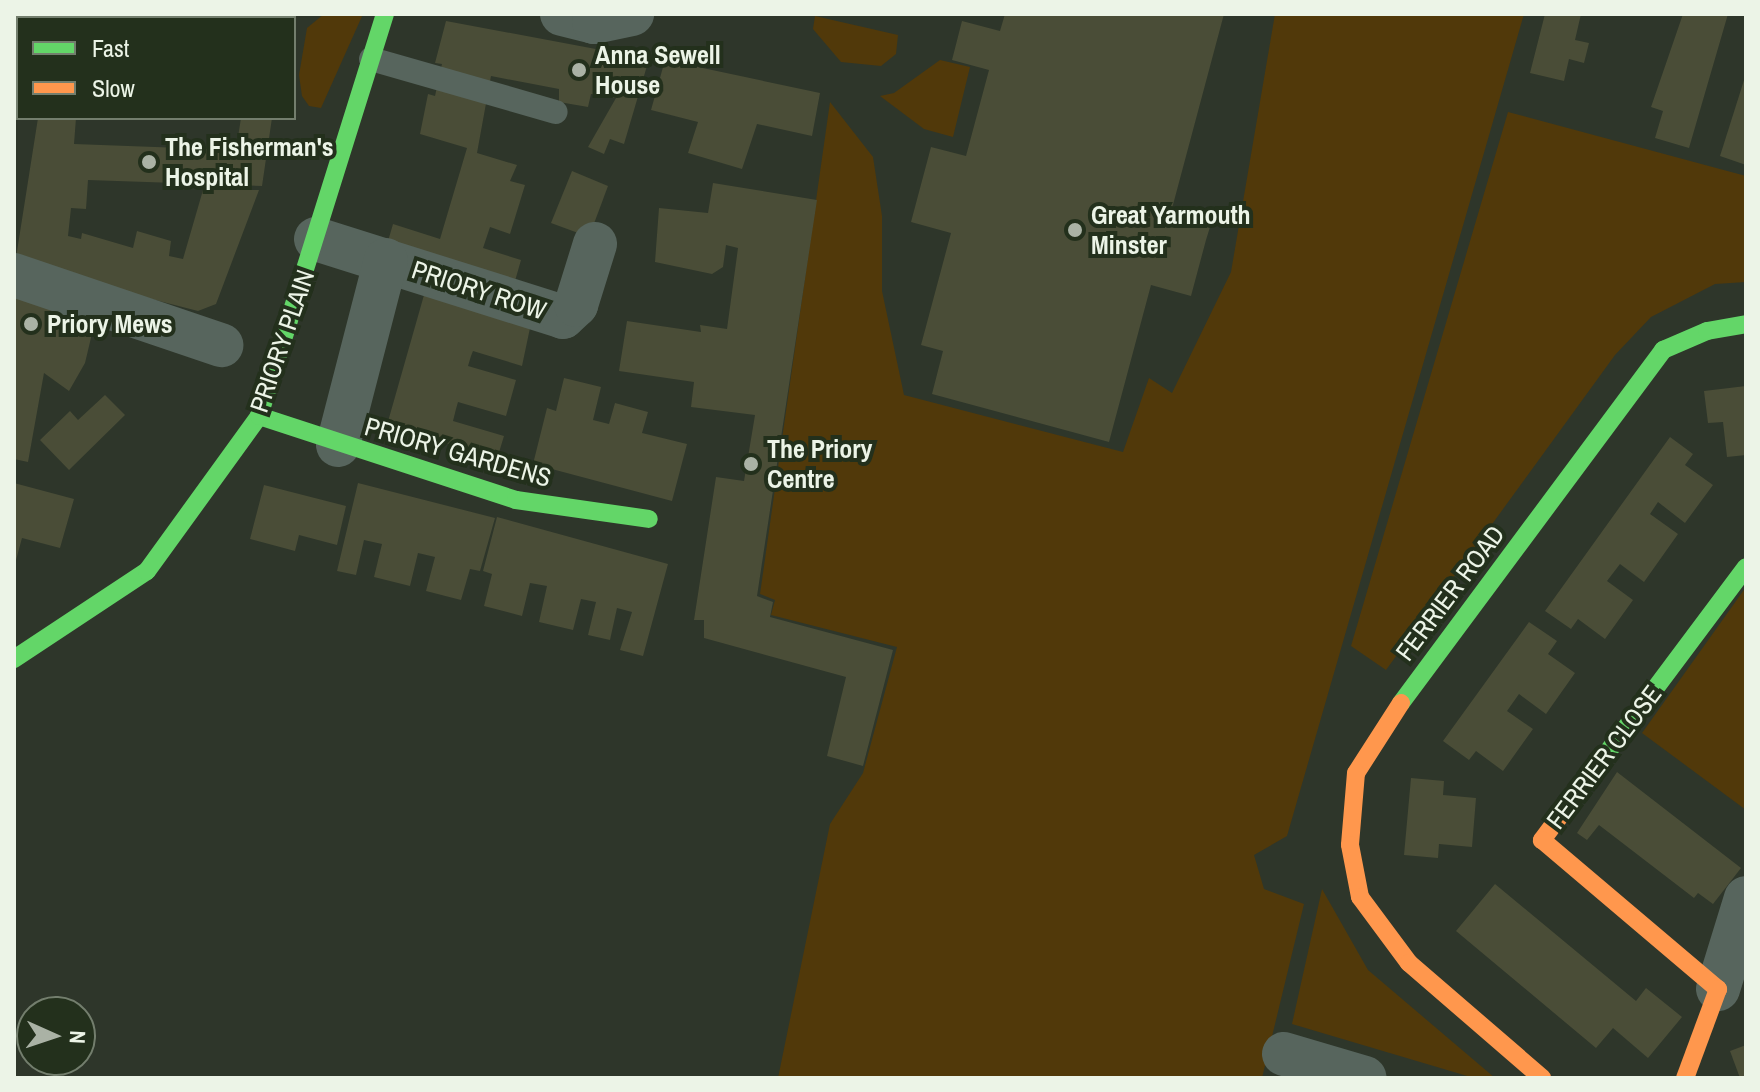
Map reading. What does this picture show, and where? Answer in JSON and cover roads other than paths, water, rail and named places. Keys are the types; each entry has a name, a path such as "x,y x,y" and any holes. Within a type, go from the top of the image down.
{"street":[{"path":"562,14 594,22 632,14"},
{"name":"PRIORY PLAIN","path":"14,659 57,636 147,571 259,416 386,17"},
{"path":"14,79 16,54"},
{"name":"PRIORY ROW","path":"316,239 563,317 576,305 595,244"},
{"path":"338,445 386,260"},
{"path":"14,275 221,345"},
{"name":"FERRIER ROAD","path":"1542,1078 1409,963 1360,897 1350,845 1356,773 1367,748 1663,350 1707,331 1746,324"},
{"name":"PRIORY GARDENS","path":"259,416 338,445 516,500 649,519"},
{"name":"FERRIER CLOSE","path":"1718,989 1542,840 1746,567"},
{"path":"1685,1078 1718,989 1746,898"},
{"path":"1292,1064 1365,1078"}],"lane":[{"path":"371,59 556,112"}],"place":[{"name":"Anna Sewell House","path":"579,70"},
{"name":"The Fisherman's Hospital","path":"149,162"},
{"name":"Great Yarmouth Minster","path":"1075,230"},
{"name":"Priory Mews","path":"31,324"},
{"name":"The Priory Centre","path":"751,464"}]}
